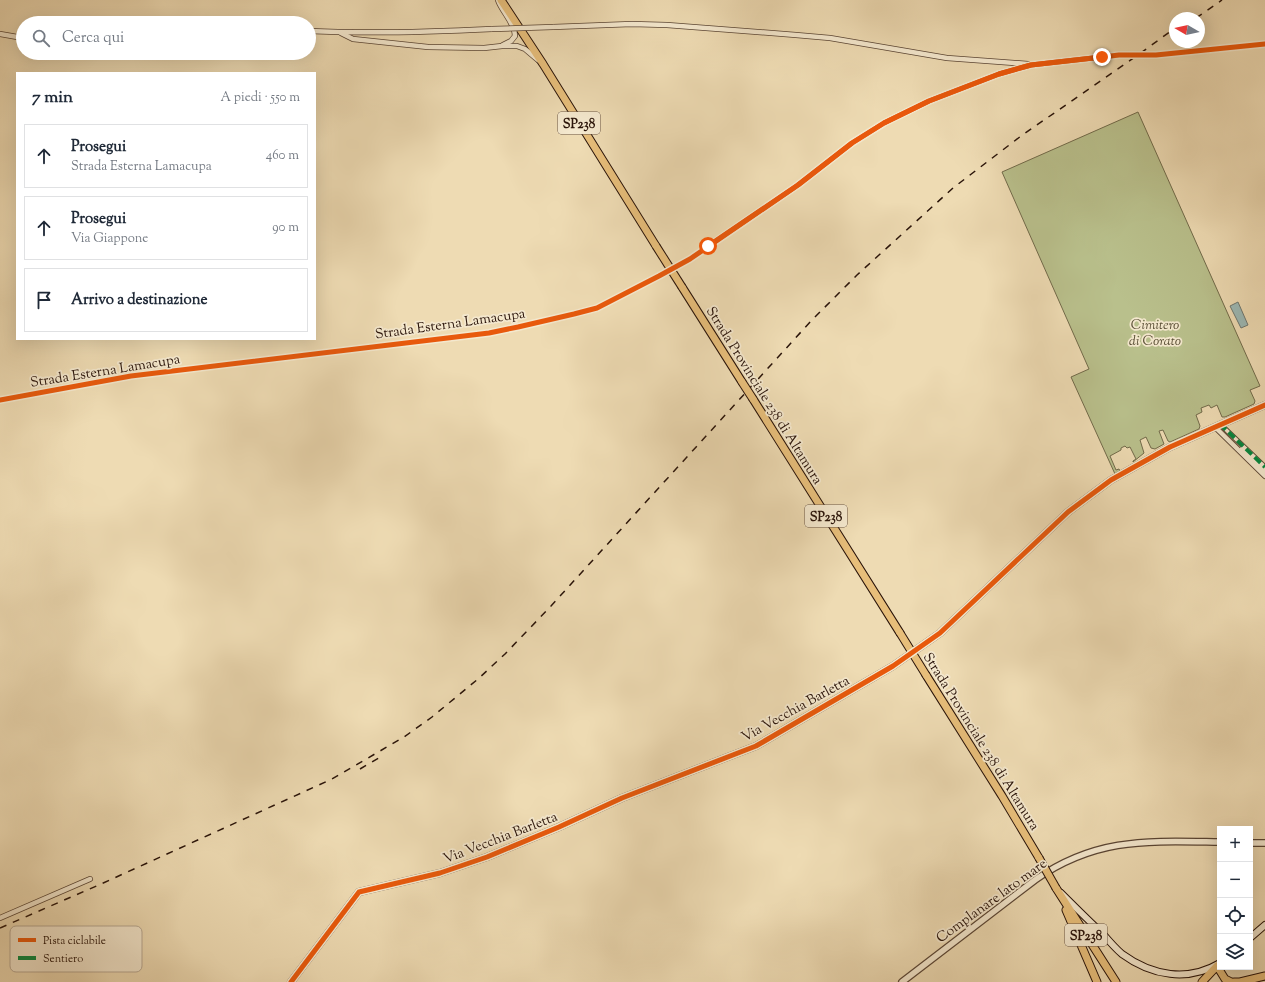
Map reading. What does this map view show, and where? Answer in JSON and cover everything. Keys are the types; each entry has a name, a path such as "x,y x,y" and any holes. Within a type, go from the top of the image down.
{"main road":[{"name":"Strada Provinciale 238 di Altamura","path":"501,0 1002,796 1056,888"},
{"path":"1056,888 1121,953 1152,972 1173,978 1189,978 1201,975 1217,965"},
{"path":"1056,888 1097,982"},
{"name":"SP238","path":"1056,888 1116,982"},
{"path":"1253,935 1265,925"},
{"path":"1202,982 1217,965"},
{"path":"1220,970 1225,979 1232,982 1240,982 1265,976"}],"street":[{"path":"498,0 500,7 515,30 515,36 511,41 502,46"},
{"path":"316,31 342,33 433,32 624,24 667,25 830,38 947,58 1031,65 1119,55 1156,55 1265,44"},
{"path":"342,33 353,39 428,46 484,48 517,46 525,49 542,64"},
{"path":"0,34 16,37"},
{"name":"Strada Esterna Lamacupa","path":"0,400 131,376 488,333 596,308 690,259 798,185 852,143 884,123 929,101 999,74 1031,65"},
{"name":"Via Vecchia Barletta","path":"291,982 359,892 440,873 487,857 559,827 622,798 756,746 893,666 940,633 1068,512 1111,480 1170,446 1265,405"},
{"path":"1217,425 1265,467"},
{"path":"1217,425 1265,471"},
{"path":"1217,425 1265,476"},
{"name":"Complanare lato mare","path":"902,982 1035,880 1073,858 1106,847 1128,843 1217,842"},
{"path":"1253,843 1265,843"},
{"path":"0,918 90,879"}],"green space":[{"name":"Cimitero di Corato","path":"1138,112 1260,386 1250,390 1255,401 1254,404 1225,417 1222,417 1217,405 1211,408 1209,405 1201,408 1202,412 1196,415 1200,426 1199,429 1170,442 1168,441 1163,430 1159,431 1164,444 1155,449 1151,448 1146,437 1140,440 1144,453 1133,462 1136,459 1130,447 1127,448 1125,446 1121,448 1121,450 1110,456 1116,470 1119,469 1120,471 1115,474 1071,377 1089,369 1002,172"}],"water":[{"path":"1238,302 1248,325 1241,328 1230,306"}],"railway":[{"path":"1205,12 1222,0"},
{"path":"0,928 101,884 332,779 404,737 432,717 478,679 505,654 551,606 811,321 857,275 953,188 1021,136 1169,32"},
{"path":"360,769 384,755"}],"marked path":[{"path":"1220,424 1265,467"}],"cycle path":[{"path":"0,400 131,376 489,333 597,308 690,259 798,185 852,143 884,123 929,101 999,74 1031,65 1119,55 1156,55 1265,44"},
{"path":"291,982 359,892 440,873 487,857 559,827 622,798 756,746 893,666 940,633 1068,512 1111,480 1170,447 1265,405"}],"route":[{"path":"708,246 798,185 852,143 884,123 929,101 999,74 1031,65 1102,57"}]}
